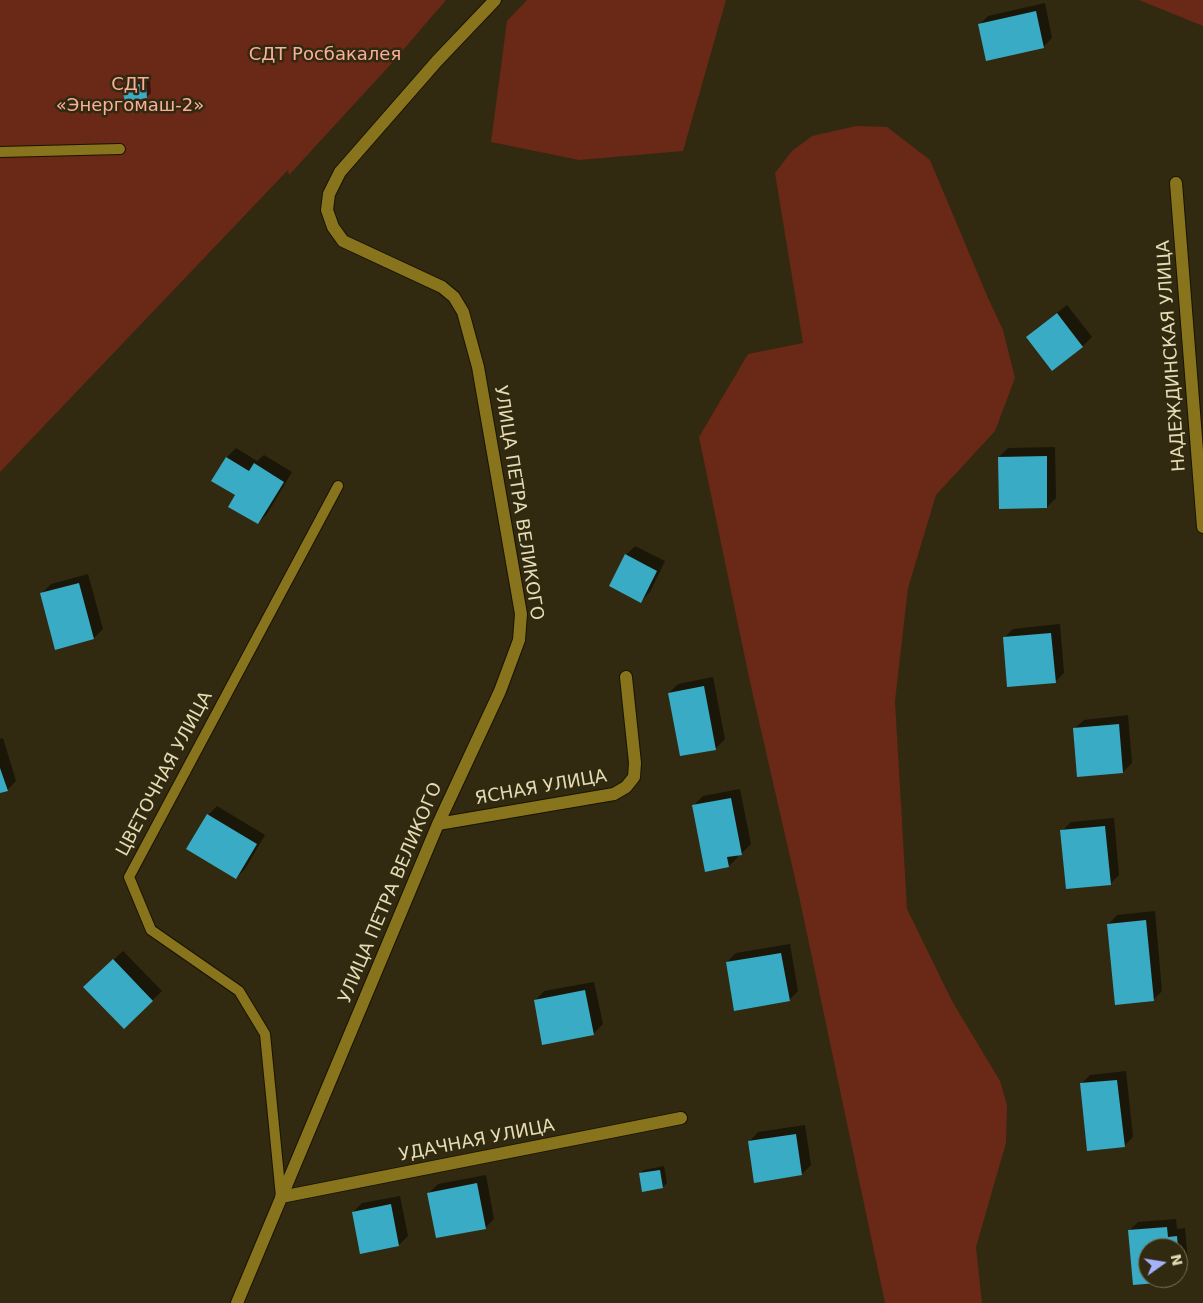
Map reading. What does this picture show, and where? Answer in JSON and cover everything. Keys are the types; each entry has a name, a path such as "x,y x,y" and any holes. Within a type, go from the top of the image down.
{"street":[{"name":"УЛИЦА ПЕТРА ВЕЛИКОГО","path":"237,1303 438,824 500,691 520,640 521,614 478,367 463,312 454,297 442,286 343,241 333,227 327,210 329,194 340,172 437,61 494,0"},
{"name":"НАДЕЖДИНСКАЯ УЛИЦА","path":"1176,183 1203,527"},
{"name":"ЯСНАЯ УЛИЦА","path":"438,824 614,794 626,787 634,776 635,763 626,677"},
{"name":"УДАЧНАЯ УЛИЦА","path":"280,1197 681,1118"}],"lane":[{"path":"0,152 120,148"},
{"name":"ЦВЕТОЧНАЯ УЛИЦА","path":"280,1197 265,1034 239,991 152,930 129,877 338,486"}],"green space":[{"path":"0,0 446,0 391,64 289,175 288,170 0,472"},
{"path":"527,0 726,0 683,151 579,160 491,142 507,21"},
{"path":"1139,0 1203,0 1203,26"},
{"path":"856,126 887,127 930,160 1003,330 1015,378 995,431 936,495 908,588 895,701 907,909 952,1001 1000,1081 1007,1105 1006,1143 976,1247 982,1303 885,1303 799,896 750,682 699,437 748,354 803,343 775,173 792,151 812,136"}],"building":[{"path":"1036,11 1044,48 986,61 978,24"},
{"path":"146,83 147,98 125,102 122,87"},
{"path":"1057,313 1083,347 1052,371 1026,337"},
{"path":"1047,456 1047,508 999,509 998,457"},
{"path":"226,457 249,471 254,463 284,482 258,524 228,507 235,495 211,481"},
{"path":"625,554 657,571 641,603 609,586"},
{"path":"79,583 94,639 55,650 40,593"},
{"path":"1051,633 1056,683 1007,687 1003,637"},
{"path":"704,686 716,750 680,756 668,693"},
{"path":"1119,724 1123,773 1077,777 1073,728"},
{"path":"0,768 8,791 0,793"},
{"path":"731,798 742,855 727,857 729,867 705,872 692,805"},
{"path":"207,814 257,844 236,879 186,849"},
{"path":"1105,826 1111,885 1066,889 1060,830"},
{"path":"1146,920 1154,1001 1115,1005 1107,924"},
{"path":"781,953 790,1001 734,1011 726,962"},
{"path":"113,959 153,1001 124,1029 83,987"},
{"path":"585,990 594,1035 542,1045 534,1000"},
{"path":"1117,1080 1125,1147 1087,1151 1080,1083"},
{"path":"796,1134 802,1175 754,1183 748,1141"},
{"path":"660,1170 663,1188 642,1192 639,1173"},
{"path":"477,1183 486,1229 436,1238 427,1193"},
{"path":"391,1204 399,1246 360,1254 352,1212"},
{"path":"1167,1227 1168,1237 1177,1236 1177,1238 1138,1238 1138,1285 1133,1285 1128,1230"}],"park label":[{"name":"СДТ Росбакалея","path":"325,55"},
{"name":"СДТ «Энергомаш-2»","path":"130,95"}]}
